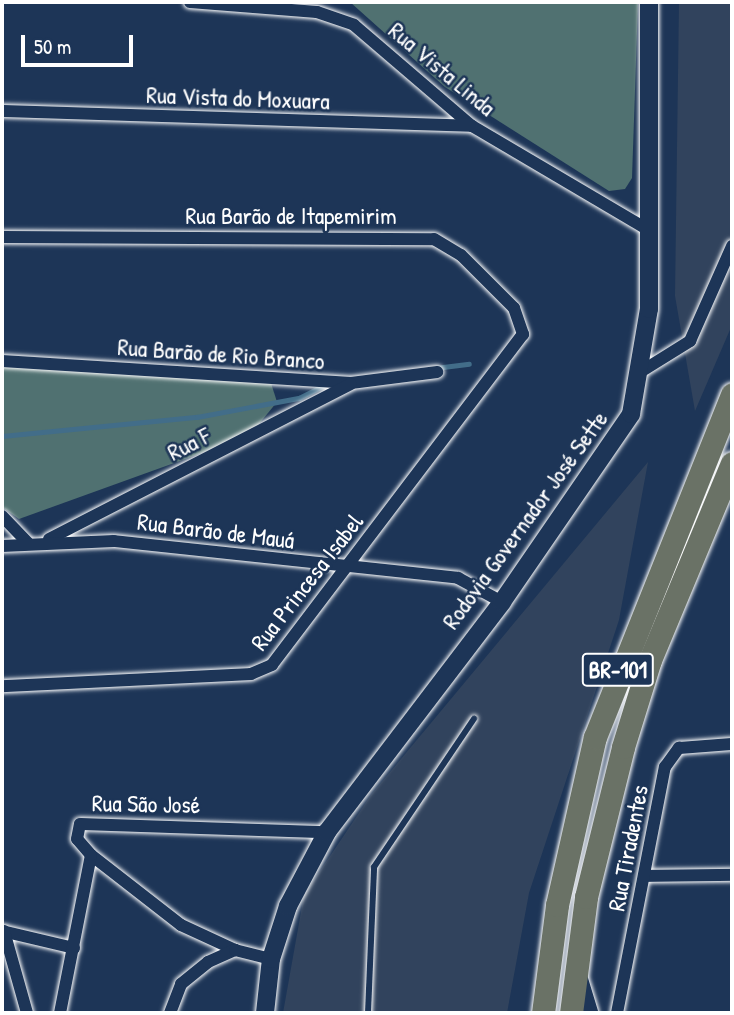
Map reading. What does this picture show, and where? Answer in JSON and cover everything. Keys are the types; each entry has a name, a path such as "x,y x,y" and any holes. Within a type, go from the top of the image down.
{"highway":[{"name":"BR-101","path":"543,1013 559,894 595,737 732,394"},
{"name":"BR-101","path":"571,1013 575,966 627,734 732,463"}],"main road":[{"name":"Rodovia Governador José Sette","path":"265,1013 271,959 288,906 327,832 502,602 617,442 642,371 647,229 649,2"},
{"path":"575,966 589,1013"}],"street":[{"name":"Rua Vista Linda","path":"190,2 317,12 347,21 472,126 647,229"},
{"name":"Rua Vista do Moxuara","path":"2,111 472,126"},
{"name":"Rua Barão de Itapemirim","path":"2,236 434,239 461,255 514,308 523,325 519,345"},
{"path":"642,371 690,341 732,246"},
{"name":"Rua Princesa Isabel","path":"2,686 262,671 280,656 343,567 519,345"},
{"name":"Rua Barão de Rio Branco","path":"2,361 351,383 437,372"},
{"name":"Rua F","path":"46,541 351,383"},
{"path":"2,516 28,543"},
{"name":"Rua Barão de Mauá","path":"2,546 46,541 114,541 458,578 502,602"},
{"name":"Rua Tiradentes","path":"617,1013 671,756 693,744 732,744"},
{"name":"Rua São José","path":"60,1013 91,855 76,835 84,822 327,832"},
{"path":"91,855 181,925 235,950 271,959"},
{"path":"644,876 732,874"},
{"path":"27,1013 3,931 74,948"},
{"path":"170,1013 192,972 235,950"}],"lane":[{"path":"368,1013 374,867 474,719"}],"shaded area":[{"path":"679,2 732,2 732,325 695,411 675,296"},
{"path":"648,462 619,620 529,893 507,1013 283,1013 304,895 371,795"}],"green space":[{"path":"350,2 638,2 632,178 625,189 609,191 445,87"},
{"path":"2,367 271,383 277,402 249,436 19,519 2,507"}],"waterway":[{"path":"435,368 469,364"},
{"path":"2,436 197,417 299,398 326,384"}]}
